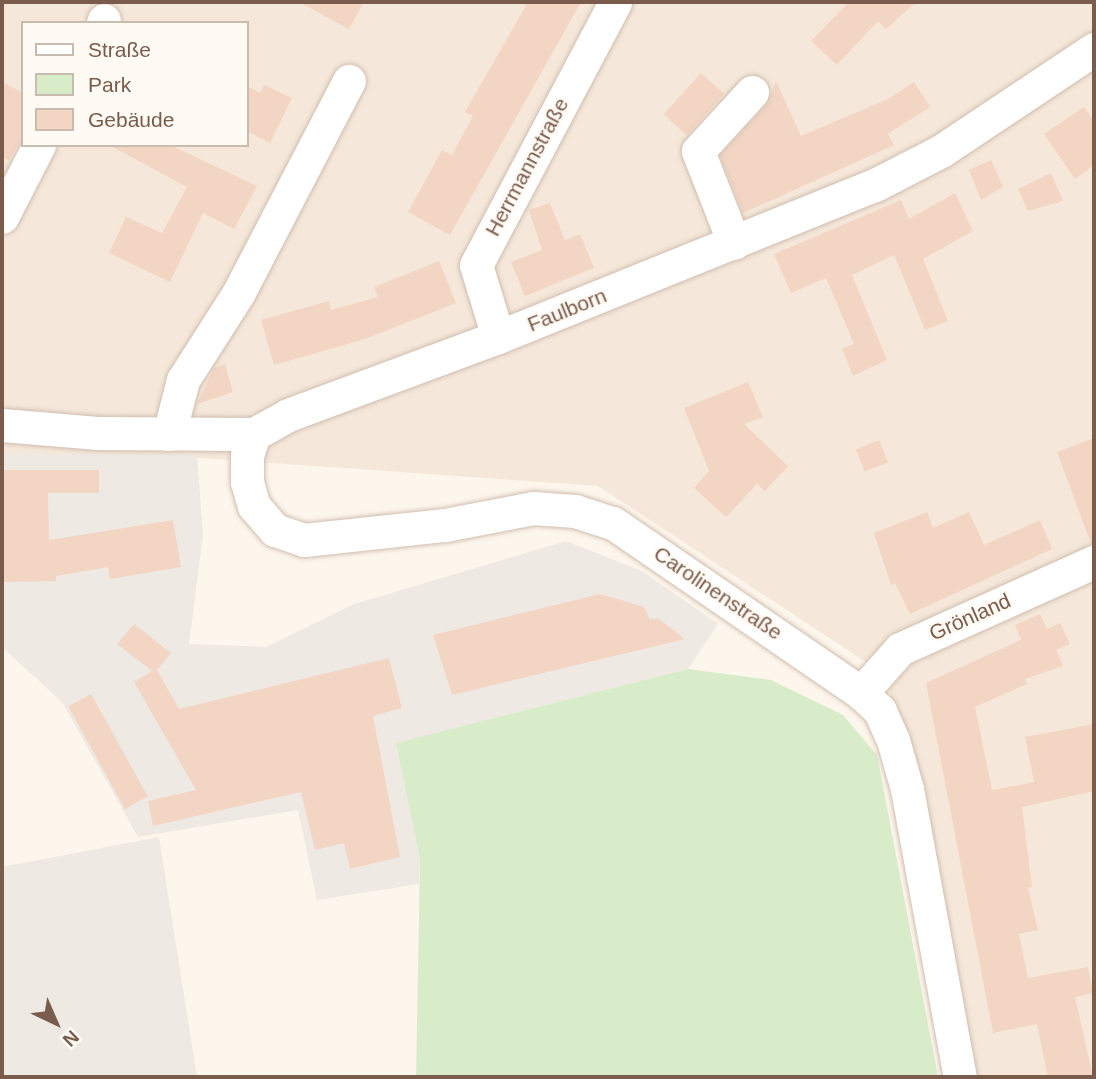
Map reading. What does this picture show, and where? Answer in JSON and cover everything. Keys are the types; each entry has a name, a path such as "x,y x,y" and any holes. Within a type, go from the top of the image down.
{"street":[{"name":"Herrmannstraße","path":"498,337 476,265 615,2"},
{"name":"Faulborn","path":"2,425 98,433 254,434 288,415 498,337 875,185 941,151 1094,49"},
{"path":"169,434 183,380 239,292 349,81"},
{"path":"734,243 698,150 752,92"},
{"path":"2,217 38,147"},
{"name":"Carolinenstraße","path":"254,434 247,455 247,482 254,506 275,530 304,540 445,525 533,508 575,511 613,523 861,694 880,711 903,777 960,1077"},
{"name":"Grönland","path":"861,694 900,649 1094,562"}],"shaded area":[{"path":"2,2 1094,2 1094,1077 963,1077 887,676 598,486 202,458 2,455"},
{"path":"2,454 197,454 203,535 189,644 266,647 354,604 566,541 642,571 718,624 688,669 397,743 420,859 419,884 317,900 298,810 138,837 62,702 2,647"},
{"path":"159,837 197,1077 2,1077 2,867"}],"green space":[{"path":"688,669 771,680 843,715 877,755 938,1077 416,1077 420,859 396,743"}],"building":[{"path":"299,2 364,2 349,29"},
{"path":"528,2 581,2 450,235 408,212 442,150 452,155 473,116 465,112"},
{"path":"849,2 916,2 886,29 878,21 837,65 811,41"},
{"path":"701,73 724,94 687,135 664,115"},
{"path":"776,81 801,136 888,99 914,82 930,107 888,134 894,145 743,213 720,155 766,105"},
{"path":"2,82 21,92 21,139 9,161 2,157"},
{"path":"264,85 292,98 270,143 248,132 248,87 260,93"},
{"path":"1084,107 1094,121 1094,165 1075,179 1044,134"},
{"path":"113,147 174,147 257,186 234,229 203,213 170,282 109,253 126,217 162,233 187,187"},
{"path":"991,160 1003,187 981,200 969,170"},
{"path":"1051,173 1063,201 1028,211 1018,189"},
{"path":"955,193 973,231 923,259 948,321 925,330 894,255 852,275 887,360 853,376 842,349 854,344 826,278 791,293 774,254 901,200 909,219"},
{"path":"550,203 565,240 580,234 594,268 525,296 511,262 542,250 529,210"},
{"path":"439,261 456,303 365,339 274,365 261,320 329,301 331,310 378,297 374,287"},
{"path":"225,364 233,392 197,404 214,368"},
{"path":"748,382 763,417 744,424 788,466 765,491 757,484 726,517 694,488 709,471 684,408"},
{"path":"1094,438 1094,543 1091,544 1057,452"},
{"path":"879,440 888,462 865,472 856,449"},
{"path":"2,470 99,470 99,493 48,493 49,540 173,520 181,567 110,579 108,567 56,576 56,581 2,582"},
{"path":"927,512 933,528 969,512 984,545 1040,520 1052,549 910,614 895,583 891,585 874,533"},
{"path":"600,594 644,607 650,620 658,618 685,639 452,695 433,635"},
{"path":"1040,614 1047,629 1060,623 1070,644 1056,650 1063,666 1025,679 1027,684 975,707 992,790 1034,782 1025,737 1094,724 1094,791 1022,807 1032,887 1028,888 1038,930 1019,934 1028,978 1088,967 1093,993 1075,997 1093,1077 1048,1077 1037,1024 993,1033 926,683 1021,640 1015,625"},
{"path":"134,624 171,653 157,670 179,709 389,658 402,708 373,716 400,857 350,869 344,843 315,850 301,792 153,826 148,801 196,790 134,682 152,671 117,644"},
{"path":"91,694 148,796 125,809 68,707"}]}
